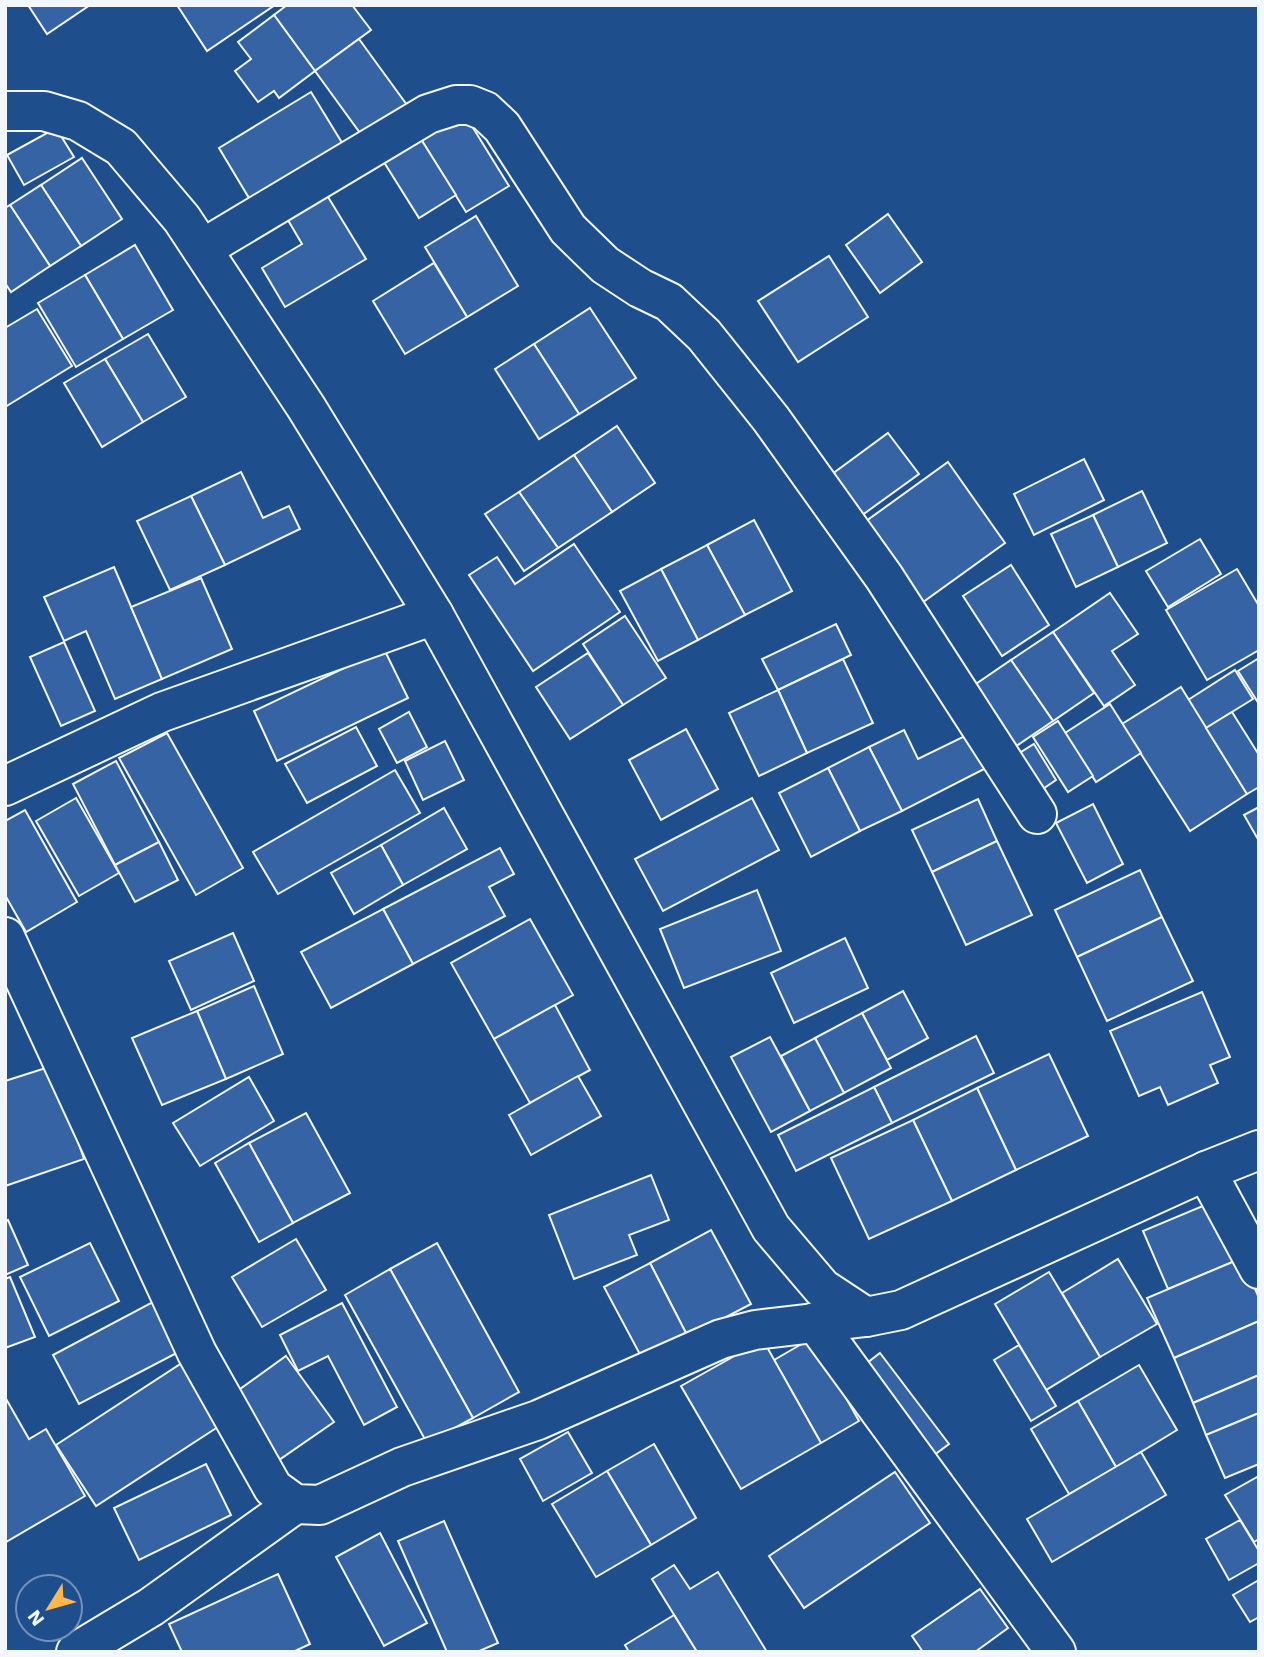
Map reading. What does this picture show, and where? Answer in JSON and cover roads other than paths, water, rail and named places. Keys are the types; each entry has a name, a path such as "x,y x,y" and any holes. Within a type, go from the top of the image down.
{"street":[{"path":"202,250 428,114 456,105 470,104 485,111 502,127 568,229 605,265 639,288 669,302 704,335 771,419 884,577 1037,814"},
{"path":"5,111 44,111 78,121 121,147 182,219 306,407 434,615 771,1228 822,1287 866,1317"},
{"path":"5,786 162,712 434,615"},
{"path":"5,937 197,1353 273,1488 295,1504 320,1506 402,1466 538,1420 721,1339 755,1330 866,1317 901,1310 1206,1171 1259,1150"},
{"path":"1206,1171 1259,1269"},
{"path":"815,1322 1056,1652"},
{"path":"76,1652 151,1606 295,1504"}]}
